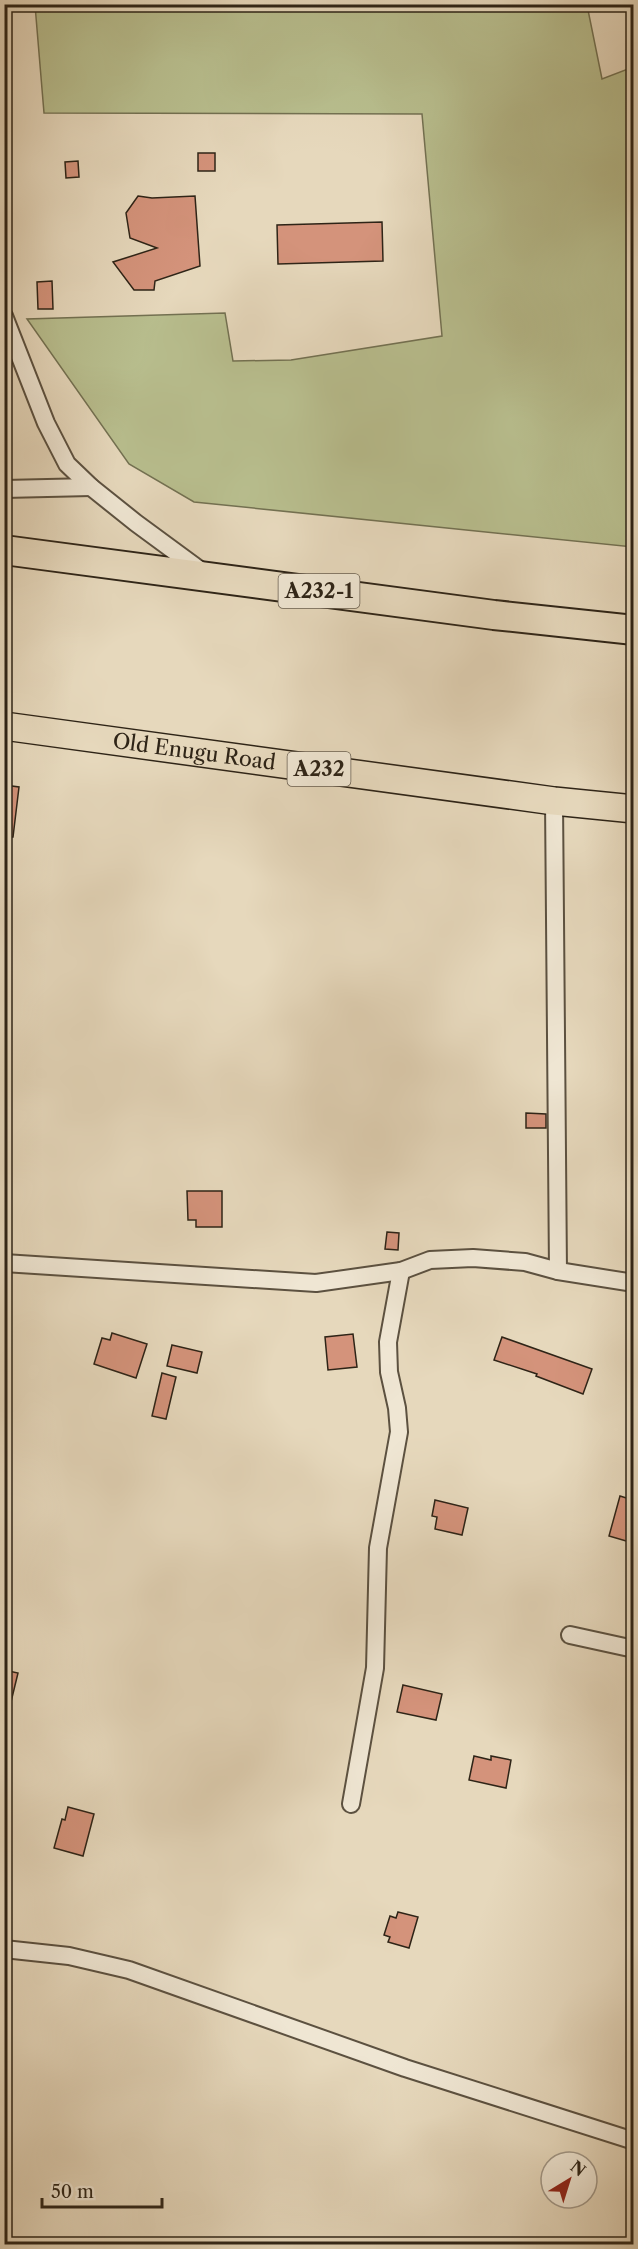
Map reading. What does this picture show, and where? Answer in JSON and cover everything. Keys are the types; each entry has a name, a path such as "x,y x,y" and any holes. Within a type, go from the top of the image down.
{"highway":[{"name":"A232-1","path":"4,550 482,613 633,630"}],"main road":[{"name":"Old Enugu Road","path":"4,726 633,810"}],"street":[{"path":"4,316 46,423 67,464 91,487 136,523 210,577"},
{"path":"4,489 91,487"},
{"path":"554,801 558,1271"},
{"path":"4,1263 316,1283 401,1271 430,1260 473,1258 525,1262 558,1271 633,1283"},
{"path":"351,1804 375,1668 378,1548 399,1431 397,1408 389,1372 388,1342 401,1271"},
{"path":"570,1635 633,1649"},
{"path":"4,1949 69,1956 129,1970 405,2068 633,2141"}],"green space":[{"path":"35,5 587,5 602,79 633,67 633,547 194,502 129,464 27,319 225,313 233,361 291,360 442,336 422,114 44,113"}],"building":[{"path":"198,153 215,153 215,171 198,171"},
{"path":"78,161 79,177 66,178 65,162"},
{"path":"138,196 152,198 195,196 200,266 155,281 154,290 134,290 113,262 157,248 130,238 126,213"},
{"path":"382,222 383,261 278,264 277,225"},
{"path":"52,281 53,309 38,309 37,282"},
{"path":"4,785 19,787 13,837 4,837"},
{"path":"526,1113 546,1114 546,1128 526,1128"},
{"path":"187,1191 222,1191 222,1227 196,1227 196,1220 188,1220"},
{"path":"387,1232 399,1233 398,1250 385,1249"},
{"path":"112,1333 147,1344 136,1378 94,1364 102,1338 110,1340"},
{"path":"353,1334 357,1367 328,1370 325,1337"},
{"path":"502,1337 592,1369 583,1394 536,1376 537,1374 494,1360"},
{"path":"172,1345 202,1352 197,1373 167,1366"},
{"path":"162,1373 176,1377 166,1419 152,1416"},
{"path":"620,1496 633,1500 633,1543 609,1536"},
{"path":"435,1500 468,1508 462,1535 435,1529 437,1517 432,1516"},
{"path":"4,1670 18,1673 9,1710 4,1709"},
{"path":"403,1685 442,1694 436,1720 397,1712"},
{"path":"474,1756 491,1760 491,1756 511,1760 506,1788 469,1780"},
{"path":"68,1807 94,1814 83,1856 54,1848 62,1819 65,1820"},
{"path":"398,1912 418,1917 409,1948 388,1942 390,1937 384,1935 390,1916 396,1918"}]}
